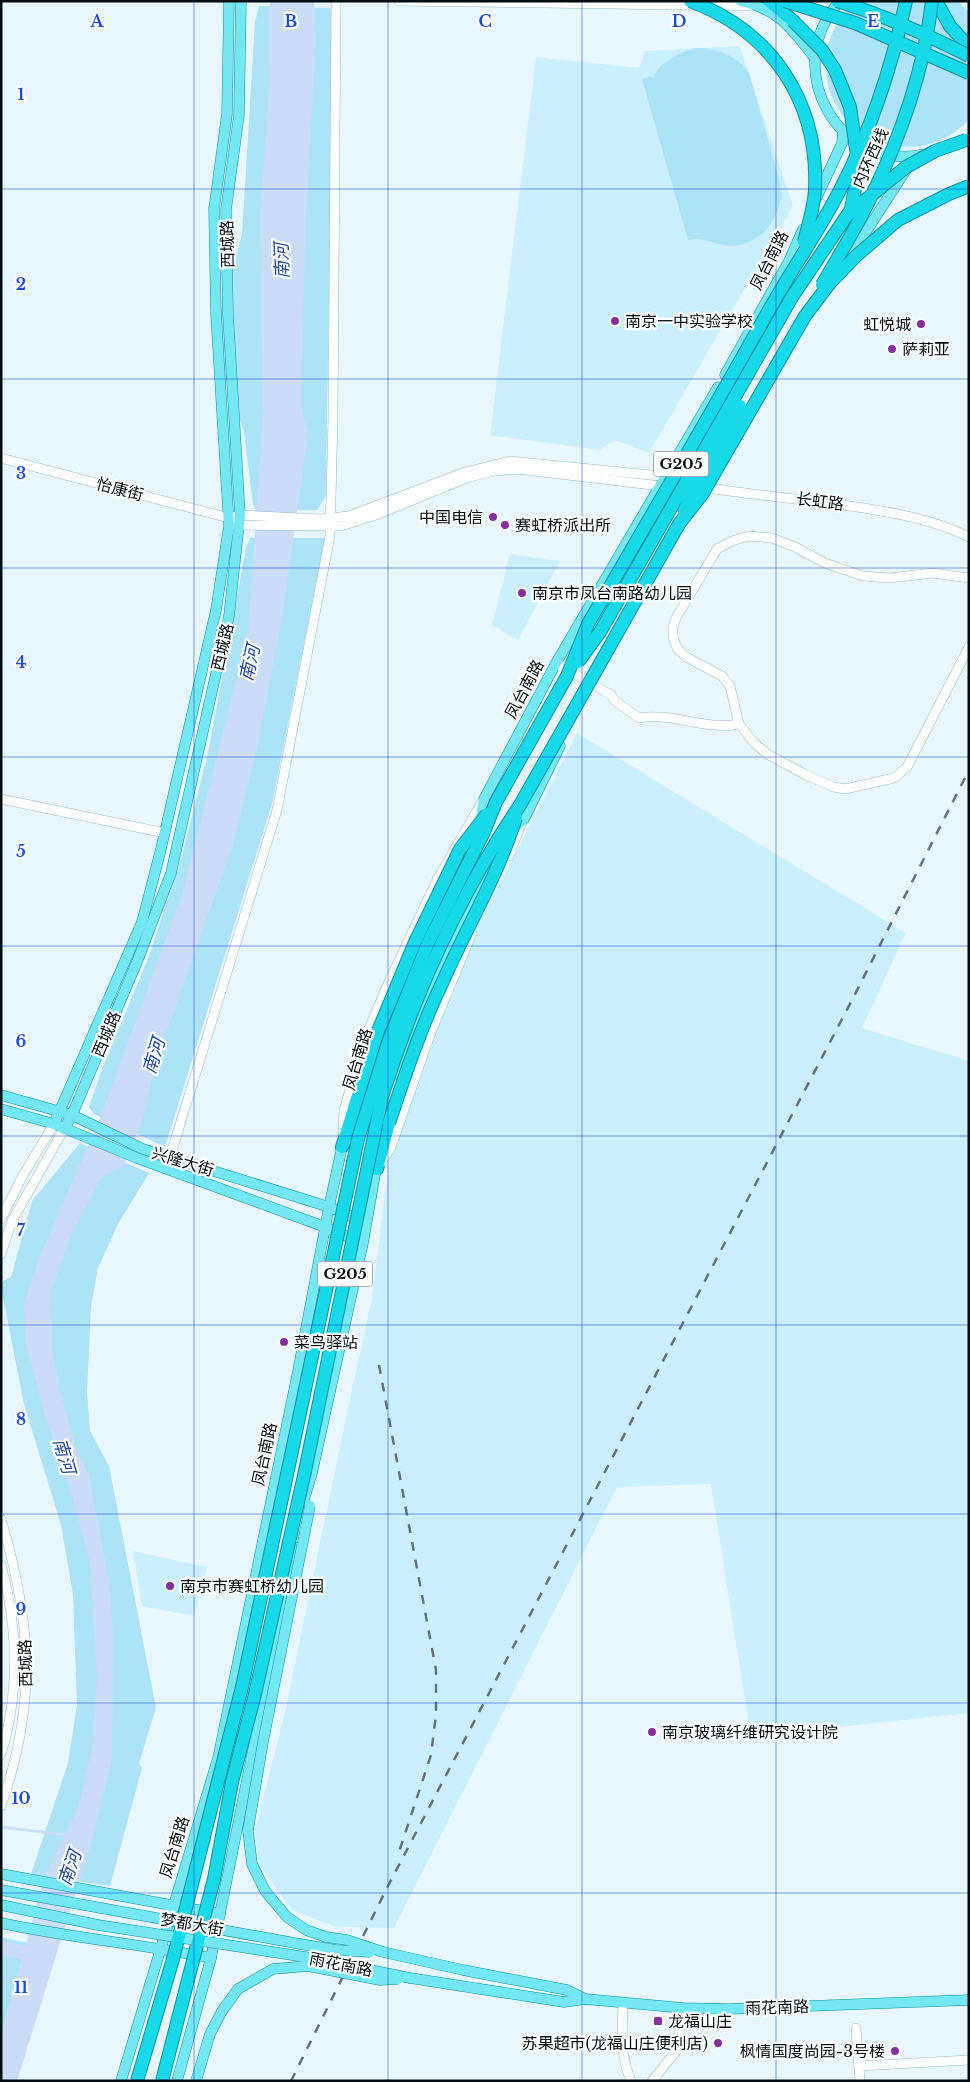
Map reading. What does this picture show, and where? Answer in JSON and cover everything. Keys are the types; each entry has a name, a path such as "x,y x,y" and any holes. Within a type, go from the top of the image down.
{"highway":[{"path":"690,1 714,10 741,28 763,47 784,72 799,97 809,126 815,190 800,255"},
{"path":"786,1 855,22 969,73"},
{"path":"838,1 914,29 969,56"},
{"name":"内环西线","path":"800,255 840,191 860,150 891,64 906,1"},
{"path":"934,1 950,26 969,47"},
{"name":"内环西线","path":"805,316 869,202 901,128 917,80 934,1"},
{"path":"679,524 692,491 811,279 846,225 857,187 859,170 857,147 850,107 843,86 822,50 794,21 764,3"},
{"path":"567,676 600,632 792,297 848,214 906,167 935,151 969,139"},
{"path":"679,524 703,493 805,316 830,283 856,256 898,220 969,186"},
{"name":"凤台南路","path":"137,2081 173,1959 242,1686 358,1139 388,1044 428,943 484,834 490,801 567,676 588,624 800,255"},
{"name":"G205","path":"162,2081 214,1879 232,1782 255,1694 303,1481 382,1098 398,1047 442,944 496,841 520,805 679,524"},
{"path":"342,1147 378,1031 415,942 460,849 490,801"},
{"path":"377,1169 389,1123 424,1026 450,966 495,872 520,805"}],"main road":[{"name":"西城路","path":"54,1124 142,922 239,520 216,314 214,210 227,114 229,1"},
{"name":"西城路","path":"64,1129 72,1115 137,962 171,873 229,616 239,520 228,314 226,210 239,115 242,1"},
{"path":"741,1 764,3 786,22 814,57"},
{"path":"838,1 824,23 814,57 815,78 820,97 842,131 864,146 888,155 914,157 940,151 964,138 969,132"},
{"name":"凤台南路","path":"121,2081 218,1758 342,1147 353,1128 380,1040 401,982 480,828 490,801 556,663 668,476 789,261 842,143 842,131"},
{"path":"177,2081 211,1958 302,1506 312,1473 363,1243 377,1169 376,1149 423,1005 447,949 502,840 524,819 593,684 704,488 796,338 914,157"},
{"name":"兴隆大街","path":"1,1095 72,1115 143,1149 329,1207 366,1222"},
{"name":"兴隆大街","path":"1,1109 54,1124 137,1158 325,1227 363,1243"},
{"path":"312,1473 310,1506 263,1742 248,1830 252,1864 265,1891 287,1917 306,1930 326,1937 347,1940 383,1952"},
{"path":"1,1874 220,1914"},
{"name":"梦都大街","path":"1,1890 336,1950 383,1952"},
{"name":"雨花南路","path":"1,1905 98,1925 305,1957 410,1978 564,2002 585,1999 683,2008 728,2009 969,2000"},
{"path":"1,1923 86,1938 160,1947 211,1958"},
{"name":"雨花南路","path":"383,1952 567,1990 585,1999"},
{"path":"196,2081 210,2034 222,2011 238,1990 273,1969 308,1966 380,1980 410,1978"}],"street":[{"path":"170,1157 278,810 330,536 337,74 336,1"},
{"path":"399,1 764,3"},
{"name":"怡康街","path":"1,458 239,520 330,522"},
{"name":"长虹路","path":"330,522 466,472 510,461 668,476 704,488 844,504 914,517 947,527 969,537"},
{"path":"330,522 341,526 376,515 469,477 495,471 518,469 661,486"},
{"path":"969,578 932,573 890,578 863,576 825,564 795,547 772,538 749,536 732,541 717,550 676,618 673,637 677,648 686,657 716,672 730,686 739,724 754,743 769,755 806,775 834,787 845,789 894,778 908,767 969,647"},
{"path":"556,663 611,695 639,718 649,717 719,726 739,724"},
{"path":"1,799 165,833"},
{"path":"342,1147 344,1110 367,1033 436,880 490,801"},
{"path":"377,1169 391,1147 431,1032 471,935 506,863 524,819"},
{"name":"西城路","path":"1,1219 22,1177 54,1124"},
{"name":"西城路","path":"1,1254 12,1221 64,1129"},
{"path":"22,1177 30,1175 32,1183"},
{"name":"西城路","path":"1,1519 17,1579 26,1650 26,1697 21,1735 13,1772 1,1806"},
{"name":"西城路","path":"1,1565 12,1620 14,1652 14,1695 1,1754"},
{"path":"623,2003 622,2047 630,2081"},
{"path":"652,2081 677,2050 683,2008"},
{"path":"856,2028 860,2081"},
{"path":"859,2066 969,2060"}],"shaded area":[{"path":"857,1 958,1 969,12 969,119 958,129 940,141 926,145 890,145 865,136 846,119 832,98 826,74 828,48 838,23"},
{"path":"259,6 330,8 333,12 326,496 317,510 256,511 253,504 244,432 213,340 242,234 255,22"},
{"name":"南京一中实验学校","path":"740,46 793,206 649,453 615,440 599,450 490,435 536,57 639,68 645,51"},
{"path":"696,48 711,49 726,54 739,62 749,73 781,190 780,203 769,226 758,237 735,246 695,239 688,240 642,79 652,76 653,79 664,63"},
{"path":"250,538 325,538 272,804 165,1147 94,1114 89,1107 102,1069 149,956 182,856 208,753 246,548"},
{"name":"南京市凤台南路幼儿园","path":"510,554 560,561 518,640 492,625"},
{"path":"577,733 906,933 862,1028 969,1061 969,1713 847,1726 751,1739 711,1484 617,1487 394,1928 335,1927 291,1909 259,1864 255,1831 285,1712 372,1299 391,1147 462,958"},
{"path":"80,1143 149,1173 118,1224 98,1268 91,1307 87,1392 90,1431 109,1466 156,1708 139,1763 142,1768 110,1886 31,1874 68,1763 77,1705 73,1594 61,1525 24,1404 1,1287 1,1282 11,1277 32,1201"},
{"name":"南京市赛虹桥幼儿园","path":"133,1551 207,1567 194,1616 142,1606"},
{"path":"1,1937 27,1943 1,2035"}],"water":[{"name":"南河","path":"270,1 314,1 316,40 306,214 301,393 302,412 308,433 283,611 259,739 232,847 157,1059 143,1118 124,1165 101,1178 70,1238 51,1292 52,1347 60,1390 76,1449 89,1475 109,1581 113,1633 112,1760 89,1850 17,2081 1,2081 1,2035 44,1878 78,1808 92,1751 97,1678 90,1562 70,1489 45,1416 26,1343 24,1303 40,1256 101,1116 183,892 248,633 263,417 260,214 268,109"}],"waterway":[{"path":"1,1827 67,1835"},
{"path":"1,1948 40,1956"}],"railway":[{"path":"291,2081 388,1886 851,1002 969,770"},
{"path":"379,1365 436,1670 436,1715 431,1755 398,1855"}],"place":[{"name":"南京一中实验学校","path":"615,321"},
{"name":"虹悦城","path":"921,324"},
{"name":"萨莉亚","path":"892,349"},
{"name":"中国电信","path":"493,517"},
{"name":"赛虹桥派出所","path":"505,525"},
{"name":"南京市凤台南路幼儿园","path":"522,593"},
{"name":"菜鸟驿站","path":"284,1342"},
{"name":"南京市赛虹桥幼儿园","path":"170,1586"},
{"name":"南京玻璃纤维研究设计院","path":"652,1732"},
{"name":"龙福山庄","path":"658,2021"},
{"name":"苏果超市(龙福山庄便利店)","path":"718,2043"},
{"name":"枫情国度尚园-3号楼","path":"895,2051"}]}
